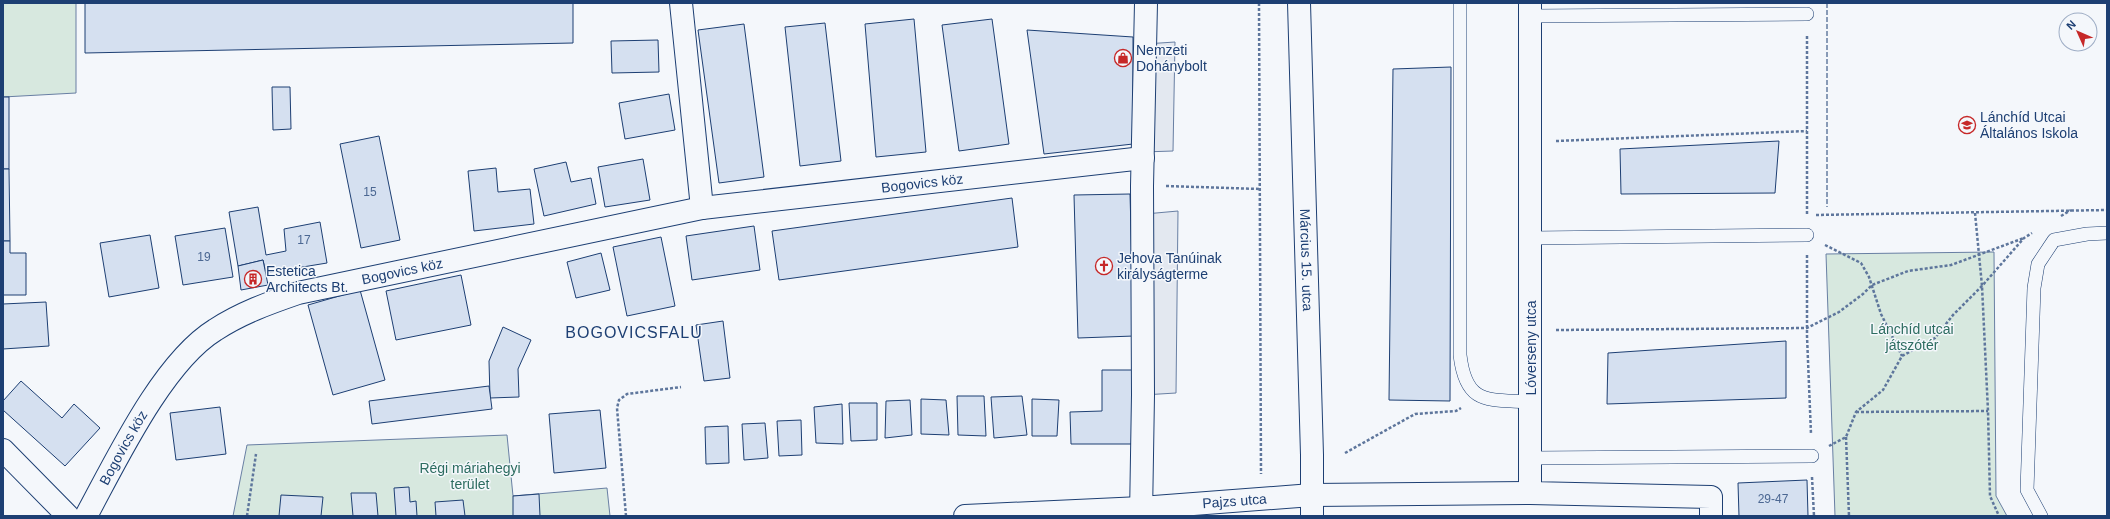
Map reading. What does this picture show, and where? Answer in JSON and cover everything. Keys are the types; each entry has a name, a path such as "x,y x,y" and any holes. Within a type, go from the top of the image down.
{"street":[{"path":"680,3 702,208"},
{"path":"1141,512 1143,395 1142,186 1146,3"},
{"name":"Március 15. utca","path":"1299,3 1312,505"},
{"name":"Lóverseny utca","path":"1530,10 1530,493"},
{"name":"Bogovics köz","path":"86,516 157,392 182,358 214,330 252,309 298,293 702,208 1143,158"},
{"path":"3,450 68,516"},
{"path":"1530,493 1711,497 1711,516"},
{"name":"Pajzs utca","path":"965,516 1141,512 1262,498 1312,505 1530,493"}],"lane":[{"path":"1460,3 1460,355 1462,373 1468,388 1478,396 1490,400 1531,402"},
{"path":"1530,10 1807,14"},
{"path":"2041,516 2027,490 2034,288 2038,264 2054,240 2087,234 2107,233"},
{"path":"1531,238 1807,236"},
{"path":"1530,458 1812,456"}],"path":[{"path":"1259,3 1262,498"},
{"path":"1807,14 1807,215 2107,210"},
{"path":"1530,142 1807,132"},
{"path":"1142,186 1260,189"},
{"path":"2057,218 2070,210"},
{"path":"1975,213 1982,286 1988,411 1990,496 1999,516"},
{"path":"1531,330 1807,328 1839,312 1863,294 1872,285 1908,271 1951,265 2024,238 2037,230"},
{"path":"1814,516 1807,328 1807,236 1861,263 1872,285 1881,314 1902,356"},
{"path":"1848,516 1846,437 1856,412 1883,390 1902,356 1935,338 1953,315 1982,286 2024,238"},
{"path":"626,516 618,408 619,400 627,394 681,387"},
{"path":"1345,453 1415,414 1456,412 1478,396"},
{"path":"1856,412 1988,411"},
{"path":"1812,456 1846,437"},
{"path":"247,516 256,454"}],"green space":[{"path":"3,3 76,3 76,93 3,97"},
{"name":"Lánchíd utcai játszótér","path":"1994,252 1996,496 2007,516 1835,516 1826,254"},
{"name":"Régi máriahegyi terület","path":"507,435 513,496 607,488 610,516 233,516 247,445"}],"shaded area":[{"path":"1175,42 1173,151 1143,152 1145,44"},
{"path":"1178,211 1176,393 1143,395 1145,214"}],"building":[{"path":"85,3 573,3 573,43 85,53"},
{"path":"914,19 926,152 876,157 865,24"},
{"path":"992,19 1009,144 959,151 942,25"},
{"path":"825,23 841,161 800,166 785,27"},
{"path":"744,24 764,177 719,183 698,30"},
{"path":"1027,30 1133,37 1133,144 1044,154"},
{"path":"658,40 659,72 612,73 611,41"},
{"path":"1451,67 1450,401 1389,400 1393,69"},
{"path":"272,87 290,87 291,129 273,130"},
{"path":"669,94 675,130 625,139 619,103"},
{"path":"3,97 9,97 9,169 3,169"},
{"path":"379,136 400,240 361,248 340,144"},
{"path":"1779,141 1775,193 1621,194 1620,149"},
{"path":"643,159 650,200 605,207 598,167"},
{"path":"566,162 571,182 591,178 596,204 544,216 534,169"},
{"path":"496,168 498,192 530,189 534,224 474,231 468,171"},
{"path":"3,169 9,169 10,241 3,241"},
{"name":"Jehova Tanúinak királyságterme","path":"1130,194 1134,336 1078,338 1074,195"},
{"path":"1012,198 1018,247 779,280 772,231"},
{"path":"258,207 266,255 286,251 284,229 320,222 327,263 266,273 263,260 238,266 229,212"},
{"path":"754,226 760,270 692,280 686,236"},
{"path":"225,228 233,277 183,285 175,236"},
{"path":"150,235 159,288 109,297 100,243"},
{"path":"661,237 675,306 627,316 613,247"},
{"path":"3,241 10,241 10,253 26,253 26,295 3,295"},
{"path":"601,253 610,290 576,298 567,262"},
{"name":"Estetica Architects Bt.","path":"263,260 268,285 241,290 238,266"},
{"path":"461,275 471,325 396,340 386,291"},
{"path":"360,290 385,380 333,395 308,305"},
{"path":"46,302 49,346 3,349 3,304"},
{"path":"723,321 730,378 704,381 696,325"},
{"path":"503,327 531,340 518,369 519,397 490,398 489,361"},
{"path":"1786,341 1786,398 1607,404 1608,353"},
{"path":"1102,370 1132,370 1132,444 1071,444 1070,412 1102,411"},
{"path":"21,381 62,418 74,404 100,428 65,466 3,410 3,401"},
{"path":"489,386 492,409 372,424 369,401"},
{"path":"957,396 984,396 986,436 958,435"},
{"path":"1022,396 1027,435 994,438 991,397"},
{"path":"921,399 946,400 949,435 921,434"},
{"path":"1032,399 1059,400 1057,436 1032,436"},
{"path":"910,400 912,435 885,438 886,401"},
{"path":"849,403 877,403 877,440 851,441"},
{"path":"842,404 843,444 816,443 814,407"},
{"path":"220,407 226,454 176,460 170,413"},
{"path":"600,410 606,468 554,473 549,414"},
{"path":"801,420 802,455 779,456 777,421"},
{"path":"765,423 768,458 744,460 742,424"},
{"path":"728,426 729,463 706,464 705,427"},
{"path":"1807,480 1808,516 1739,516 1738,483"},
{"path":"409,487 410,502 416,501 417,516 396,516 394,488"},
{"path":"351,493 376,493 378,516 353,516"},
{"path":"539,494 540,516 513,516 513,496"},
{"path":"281,495 323,497 321,516 279,516"},
{"path":"463,500 465,516 436,516 435,502"}],"fence":[{"path":"1827,3 1827,207"}],"place":[{"name":"Nemzeti Dohánybolt","path":"1123,58"},
{"name":"Lánchíd Utcai Általános Iskola","path":"1967,125"},
{"name":"Jehova Tanúinak királyságterme","path":"1104,266"},
{"name":"Estetica Architects Bt.","path":"253,279"}],"district":[{"name":"BOGOVICSFALU","path":"634,332"}]}
